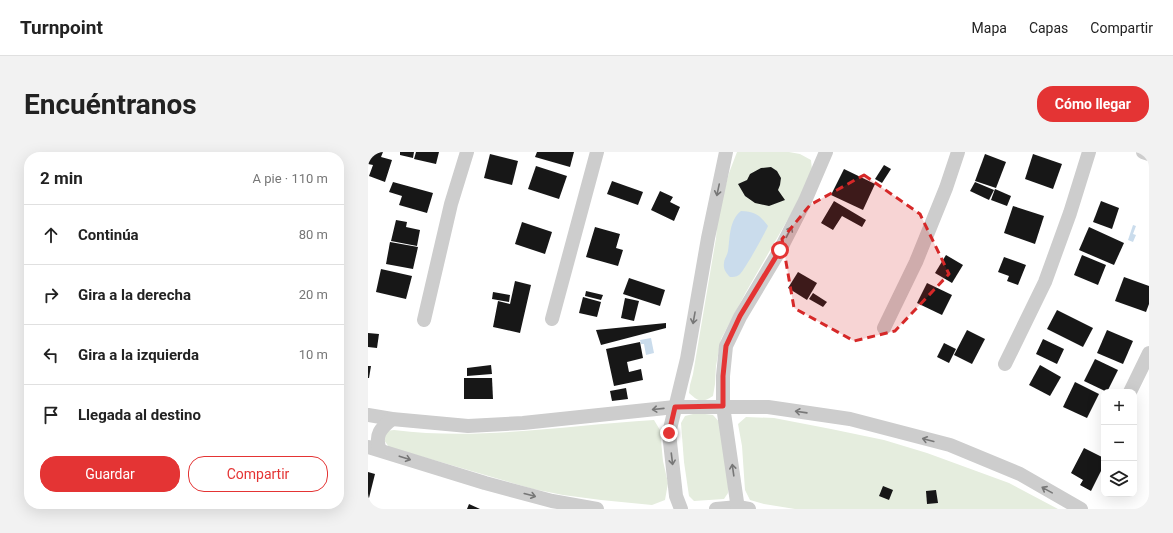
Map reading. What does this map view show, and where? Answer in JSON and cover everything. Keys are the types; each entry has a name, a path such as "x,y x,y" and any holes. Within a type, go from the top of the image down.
{"street":[{"path":"424,320 451,204 467,152"},
{"path":"552,319 596,152"},
{"path":"681,509 676,496 669,433 687,358 708,238 726,152"},
{"path":"716,509 742,508 723,406 723,376 726,346 740,316 780,250 805,201 826,152"},
{"path":"884,328 916,262 946,188 958,152"},
{"path":"1005,364 1045,282 1070,213 1089,152"},
{"path":"1143,152 1149,154"},
{"path":"1131,389 1149,352"},
{"path":"368,415 392,419 468,426 523,423 675,407 768,407 850,419 950,446 1020,474 1081,509"},
{"path":"392,419 383,426 379,435 378,444 374,449 515,492 552,501 598,509"}],"highlighted area":[{"path":"864,175 920,214 949,274 895,331 854,341 794,308 782,239 810,205"}],"green space":[{"path":"737,152 789,152 800,154 811,160 812,170 799,200 721,339 713,396 706,400 698,400 689,393 690,385 716,238 718,214 729,173"},
{"path":"697,413 713,415 722,425 729,474 728,493 724,499 694,501 689,496 684,462 681,423 685,416"},
{"path":"746,417 774,418 884,440 927,453 1009,483 1058,509 795,509 750,500 745,490 742,446 738,424"},
{"path":"654,420 660,430 663,461 668,483 665,500 652,505 563,495 533,489 389,447 384,440 386,431 394,430 459,434 492,433"}],"water":[{"path":"741,211 756,214 768,226 741,273 737,276 730,277 724,269 724,262 728,251 732,224 734,219"},
{"path":"1133,225 1136,226 1133,234 1136,235 1133,242 1128,240"},
{"path":"651,338 654,353 646,355 644,344 641,344 640,340"}],"building":[{"path":"368,152 383,152 381,157 392,160 385,182 369,176 373,165 368,164"},
{"path":"400,152 414,152 413,158 400,155"},
{"path":"416,152 439,152 436,164 414,159"},
{"path":"537,152 574,152 570,167 535,157"},
{"path":"490,154 518,161 512,185 484,178"},
{"path":"985,154 1006,162 996,188 975,181"},
{"path":"1033,154 1062,164 1053,189 1025,179"},
{"path":"884,165 891,169 882,183 875,179"},
{"path":"536,166 567,176 559,199 528,189"},
{"path":"771,167 777,171 781,178 778,190 785,200 769,206 755,203 745,196 738,184 747,180 750,174 761,168"},
{"path":"844,169 875,184 863,210 831,195"},
{"path":"612,181 643,192 638,205 607,194"},
{"path":"393,182 433,193 427,213 399,205 402,196 389,192"},
{"path":"975,182 994,190 989,200 970,191"},
{"path":"995,189 1011,196 1007,206 991,200"},
{"path":"660,191 673,197 670,202 680,207 674,221 651,210"},
{"path":"834,201 866,220 862,227 842,216 833,230 821,223"},
{"path":"1101,201 1119,208 1112,229 1093,222"},
{"path":"1013,206 1044,216 1035,244 1004,233"},
{"path":"396,220 407,222 406,227 420,230 417,246 391,241"},
{"path":"522,222 552,232 545,254 515,244"},
{"path":"595,227 620,234 616,248 623,250 618,266 586,257"},
{"path":"1089,227 1124,243 1114,265 1079,250"},
{"path":"390,242 418,247 413,269 386,264"},
{"path":"946,255 963,265 952,283 935,273"},
{"path":"1082,255 1106,265 1098,285 1074,275"},
{"path":"1004,257 1026,265 1018,285 1007,281 1009,276 998,272"},
{"path":"381,269 412,276 406,299 376,292"},
{"path":"798,272 817,283 807,300 788,288"},
{"path":"1124,277 1149,286 1149,304 1146,312 1115,301"},
{"path":"629,278 665,290 660,306 623,294"},
{"path":"515,281 531,285 520,333 493,327 498,301 510,304"},
{"path":"927,283 952,295 942,315 917,303"},
{"path":"586,291 603,295 601,300 585,296"},
{"path":"493,292 510,295 509,302 492,299"},
{"path":"813,293 827,302 823,307 809,299"},
{"path":"583,297 601,302 597,317 579,313"},
{"path":"625,298 639,301 634,321 621,318"},
{"path":"1057,310 1093,328 1083,347 1047,329"},
{"path":"666,323 666,328 601,345 596,330"},
{"path":"967,330 985,339 972,364 954,355"},
{"path":"1107,330 1133,341 1123,364 1097,353"},
{"path":"368,333 379,334 377,348 368,347"},
{"path":"1043,339 1064,349 1057,364 1036,354"},
{"path":"640,342 643,358 627,362 629,372 641,369 643,380 614,386 606,349"},
{"path":"944,343 956,349 949,363 937,357"},
{"path":"1095,359 1118,370 1108,389 1101,389 1084,381"},
{"path":"491,365 492,374 467,376 467,368"},
{"path":"1040,365 1061,377 1050,396 1029,385"},
{"path":"368,366 371,366 369,378 368,378"},
{"path":"464,378 492,378 493,399 464,399"},
{"path":"1075,382 1099,394 1087,418 1063,407"},
{"path":"626,388 628,399 612,401 610,391"},
{"path":"1084,448 1101,456 1101,471 1091,491 1080,485 1083,480 1071,473"},
{"path":"368,472 375,474 369,498 368,498"},
{"path":"883,486 893,490 889,500 879,496"},
{"path":"936,490 938,503 927,504 926,491"},
{"path":"469,504 480,509 467,509"}],"route":[{"path":"669,433 675,407 723,406 723,376 726,346 740,316 780,250"}]}
